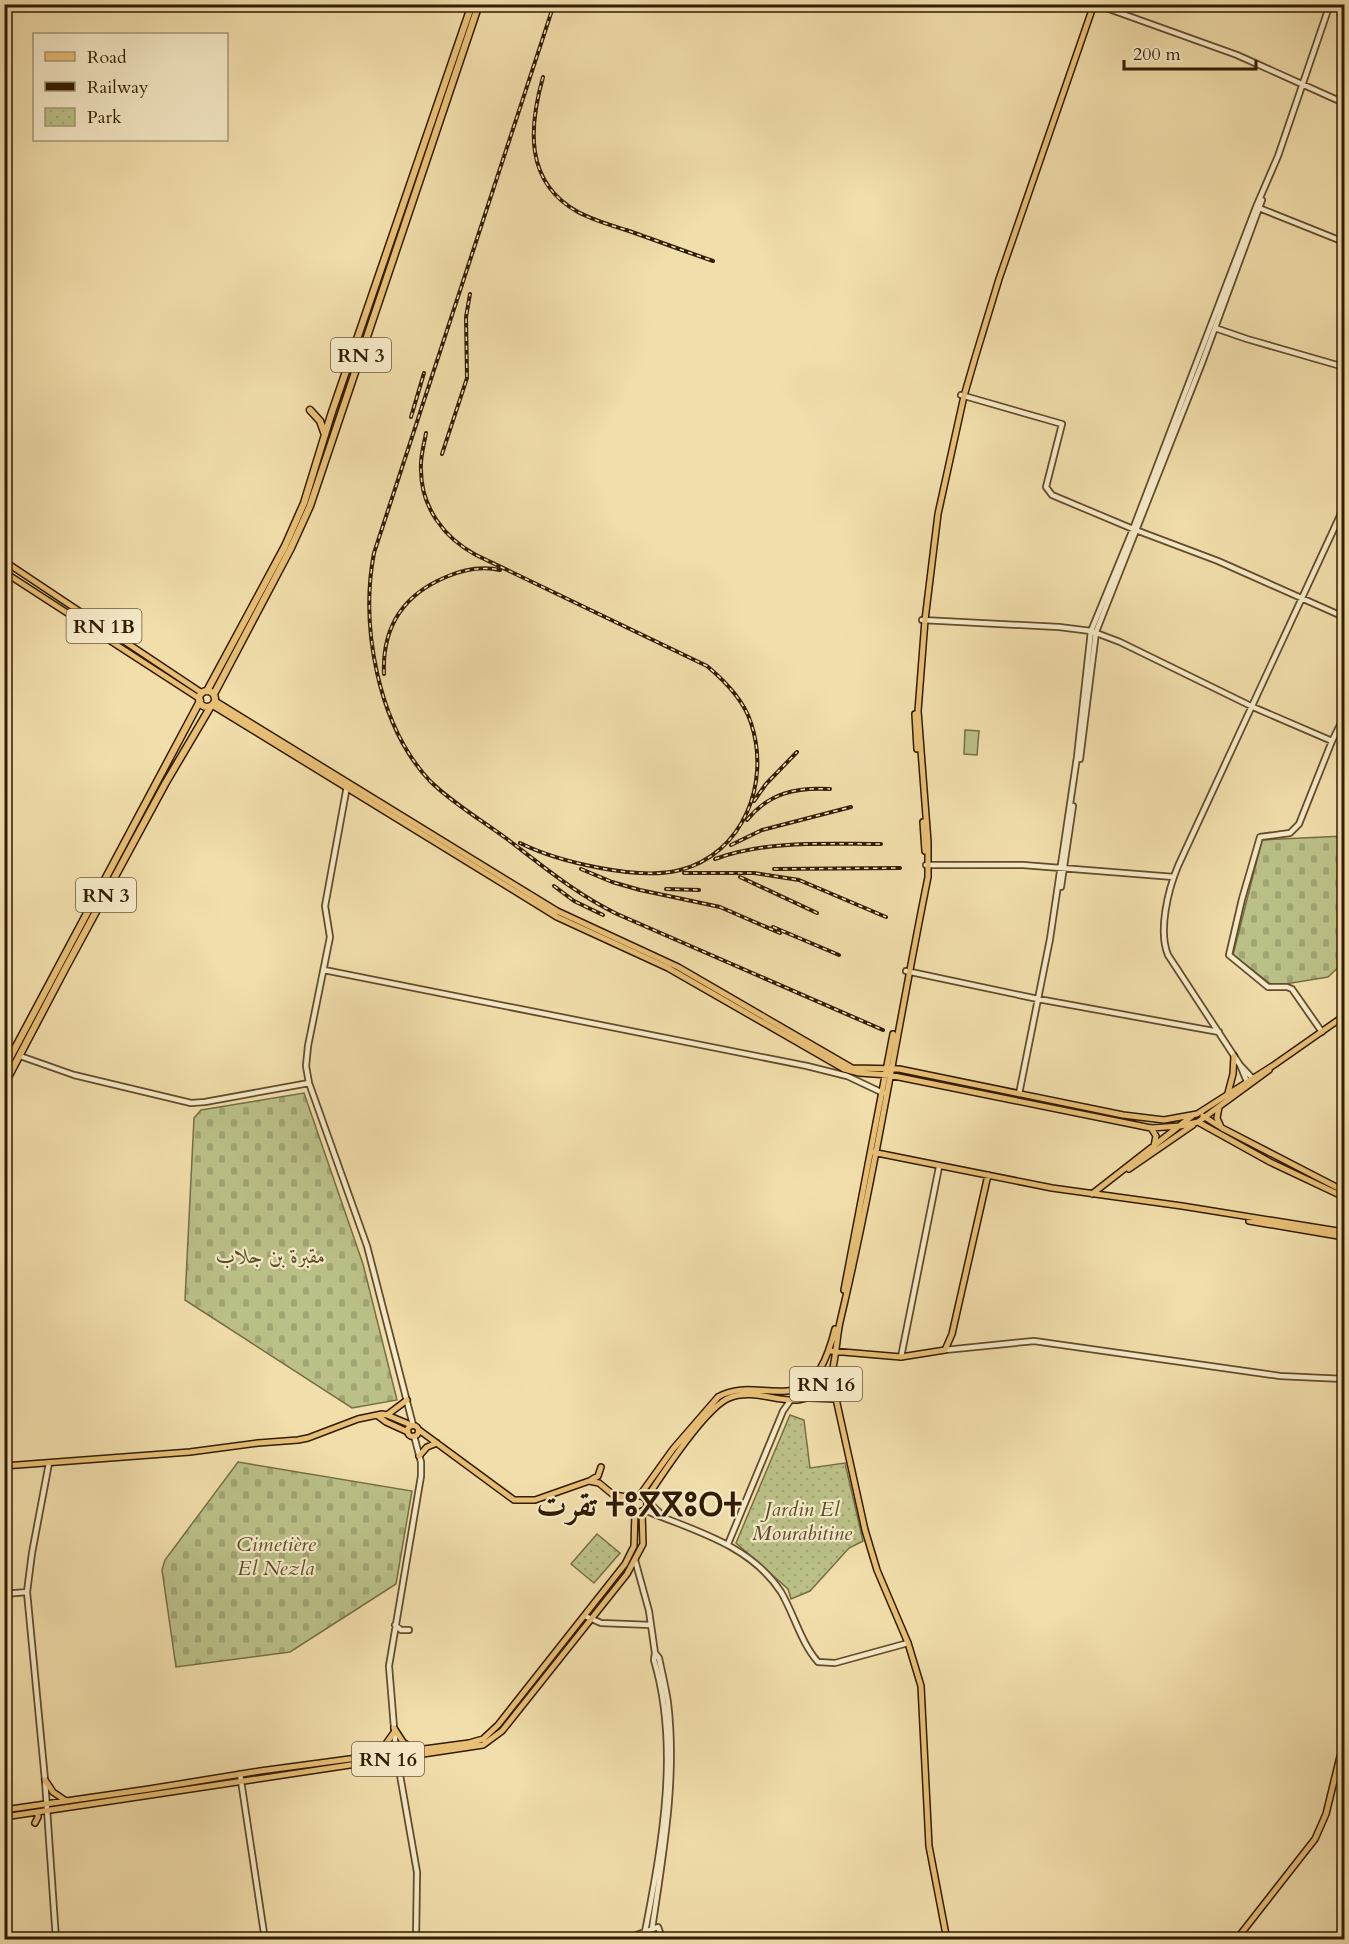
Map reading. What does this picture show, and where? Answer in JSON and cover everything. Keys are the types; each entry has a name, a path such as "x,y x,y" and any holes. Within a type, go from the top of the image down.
{"highway":[{"name":"RN 3","path":"4,1069 303,523 472,4"},
{"name":"RN 3","path":"4,1085 165,784 289,538 304,503 325,437 479,4"},
{"path":"310,410 321,423 325,437"}],"main road":[{"path":"1093,4 1000,267 963,395 936,507 923,620 915,723 927,865 873,1153 1092,1194 1344,1233"},
{"name":"RN 1B","path":"4,561 208,699"},
{"name":"RN 1B","path":"4,572 208,699"},
{"path":"208,699 347,786 557,911 678,968 847,1066 1020,1094 1150,1119 1197,1118 1222,1128 1344,1191"},
{"path":"1120,1173 1130,1168 1227,1094 1254,1079 1344,1016"},
{"path":"1227,1094 1233,1074 1234,1056"},
{"path":"888,1071 1150,1128 1180,1126"},
{"path":"1092,1194 1180,1126 1219,1106 1247,1083"},
{"path":"1219,1106 1217,1118 1222,1128"},
{"path":"1197,1118 1270,1161 1344,1197"},
{"path":"1150,1128 1156,1136 1154,1146"},
{"name":"RN 16","path":"646,1500 669,1464 700,1424 722,1402 744,1395 790,1401 810,1398 824,1386 831,1376 832,1351 873,1153"},
{"path":"832,1351 901,1357 945,1350 952,1334 988,1175"},
{"path":"1178,1207 1344,1237"},
{"name":"RN 16","path":"640,1495 673,1449 718,1397 727,1392 740,1390 793,1390 812,1378 832,1351"},
{"path":"831,1376 871,1550 877,1570 908,1643 921,1686 929,1846 947,1940"},
{"path":"810,1398 836,1399"},
{"path":"387,1415 407,1400"},
{"path":"4,1466 200,1451 298,1440 358,1419 387,1415 416,1426 514,1500 535,1500 589,1481 598,1476 601,1467"},
{"path":"378,1416 411,1434 417,1434 419,1430"},
{"path":"411,1434 409,1428 412,1425"},
{"path":"419,1456 427,1448 438,1443"},
{"path":"589,1481 599,1483 635,1511 643,1511 646,1500 640,1495 632,1498 615,1495"},
{"path":"630,1505 632,1498"},
{"name":"RN 16","path":"588,1618 632,1552 635,1539 635,1511"},
{"name":"RN 16","path":"4,1817 38,1812 66,1801 240,1774 374,1755 413,1753 476,1742 487,1736 498,1725 627,1574 643,1544 643,1511"},
{"path":"374,1755 383,1748 394,1729 413,1753 400,1772 382,1760"},
{"path":"1236,1940 1315,1839 1326,1814 1344,1740"},
{"name":"RN 16","path":"4,1810 47,1807 241,1782 382,1760 397,1755"},
{"path":"45,1780 53,1792 66,1801"},
{"path":"35,1823 39,1816 38,1812"}],"street":[{"path":"1093,4 1238,55 1344,103"},
{"path":"1020,1094 1063,868 1094,632 1214,327 1304,83 1330,4"},
{"path":"1258,208 1344,242"},
{"path":"1214,327 1344,367"},
{"path":"963,395 1062,424 1046,487 1048,493 1084,510 1218,561 1344,617"},
{"path":"1254,1079 1240,1065 1166,949 1163,942 1164,927 1174,877 1344,507"},
{"path":"923,620 1059,627 1094,632 1171,666 1252,707 1332,741"},
{"path":"1322,1032 1292,989 1268,987 1229,955 1260,837 1290,833 1299,824 1344,717"},
{"path":"347,786 325,906 330,937 306,1066 309,1083 367,1246 412,1425"},
{"path":"927,865 1023,865 1174,877"},
{"path":"324,970 807,1066 847,1076 884,1093"},
{"path":"908,971 1038,999 1219,1032"},
{"path":"20,1056 82,1077 191,1103 309,1083"},
{"path":"1240,1065 1247,1083"},
{"path":"901,1357 939,1167"},
{"path":"945,1350 1034,1341 1280,1376 1344,1379"},
{"path":"728,1544 783,1411 790,1401"},
{"path":"411,1434 422,1469 389,1666 397,1755 417,1872 416,1940"},
{"path":"46,1463 27,1592 45,1780 56,1940"},
{"path":"646,1500 663,1516"},
{"path":"643,1511 663,1516 728,1544 753,1562 776,1585 818,1662 835,1663 908,1643"},
{"path":"635,1560 651,1625 654,1660 664,1704 665,1791 660,1843 645,1932"},
{"path":"4,1594 27,1592"},
{"path":"588,1618 601,1623 651,1625"},
{"path":"395,1625 401,1630 409,1630"},
{"path":"652,1929 667,1822 671,1760 667,1695 659,1658 655,1653"},
{"path":"240,1774 265,1940"},
{"path":"623,1940 658,1927 663,1940"}],"green space":[{"path":"965,730 979,731 977,755 964,754"},
{"path":"1344,836 1344,962 1328,977 1273,986 1233,955 1262,840"},
{"name":"مقبرة بن جلاب","path":"304,1093 363,1264 397,1400 352,1408 185,1300 194,1118 201,1110"},
{"name":"Jardin El Mourabitine","path":"790,1415 804,1420 810,1468 845,1463 863,1541 849,1548 810,1591 791,1599 788,1589 736,1543"},
{"name":"Cimetière El Nezla","path":"238,1462 412,1491 396,1584 290,1652 176,1667 162,1570 165,1560"},
{"path":"597,1534 620,1553 594,1583 571,1564"}],"railway":[{"path":"554,4 374,553 370,582 372,643 377,674 386,704 397,732 412,758 430,781 575,890 617,914 883,1030"},
{"path":"543,77 535,115 535,152 548,185 560,200 596,220 713,261"},
{"path":"442,454 467,378 466,317 470,294"},
{"path":"411,417 424,373"},
{"path":"426,433 421,465 425,496 436,520 454,540 476,555 707,666 739,699 751,723 756,746 757,769 754,792 747,813 735,832 720,849 702,862 663,873 621,871 555,857 520,843"},
{"path":"384,674 384,657 391,627 407,603 418,593 431,584 459,572 472,569 500,570"},
{"path":"754,801 766,784 797,752"},
{"path":"747,820 764,803 784,794 806,789 830,789"},
{"path":"731,845 762,830 851,807"},
{"path":"715,859 776,846 881,844"},
{"path":"774,869 900,868"},
{"path":"581,869 612,882 640,890 720,907 780,933"},
{"path":"684,873 754,873 799,880 886,917"},
{"path":"740,877 817,913"},
{"path":"554,886 574,901 603,915"},
{"path":"666,889 699,890"},
{"path":"773,927 839,955"}],"district":[{"name":"تقرت ⵜⵓⴳⴳⵓⵔⵜ","path":"639,1504"}]}
